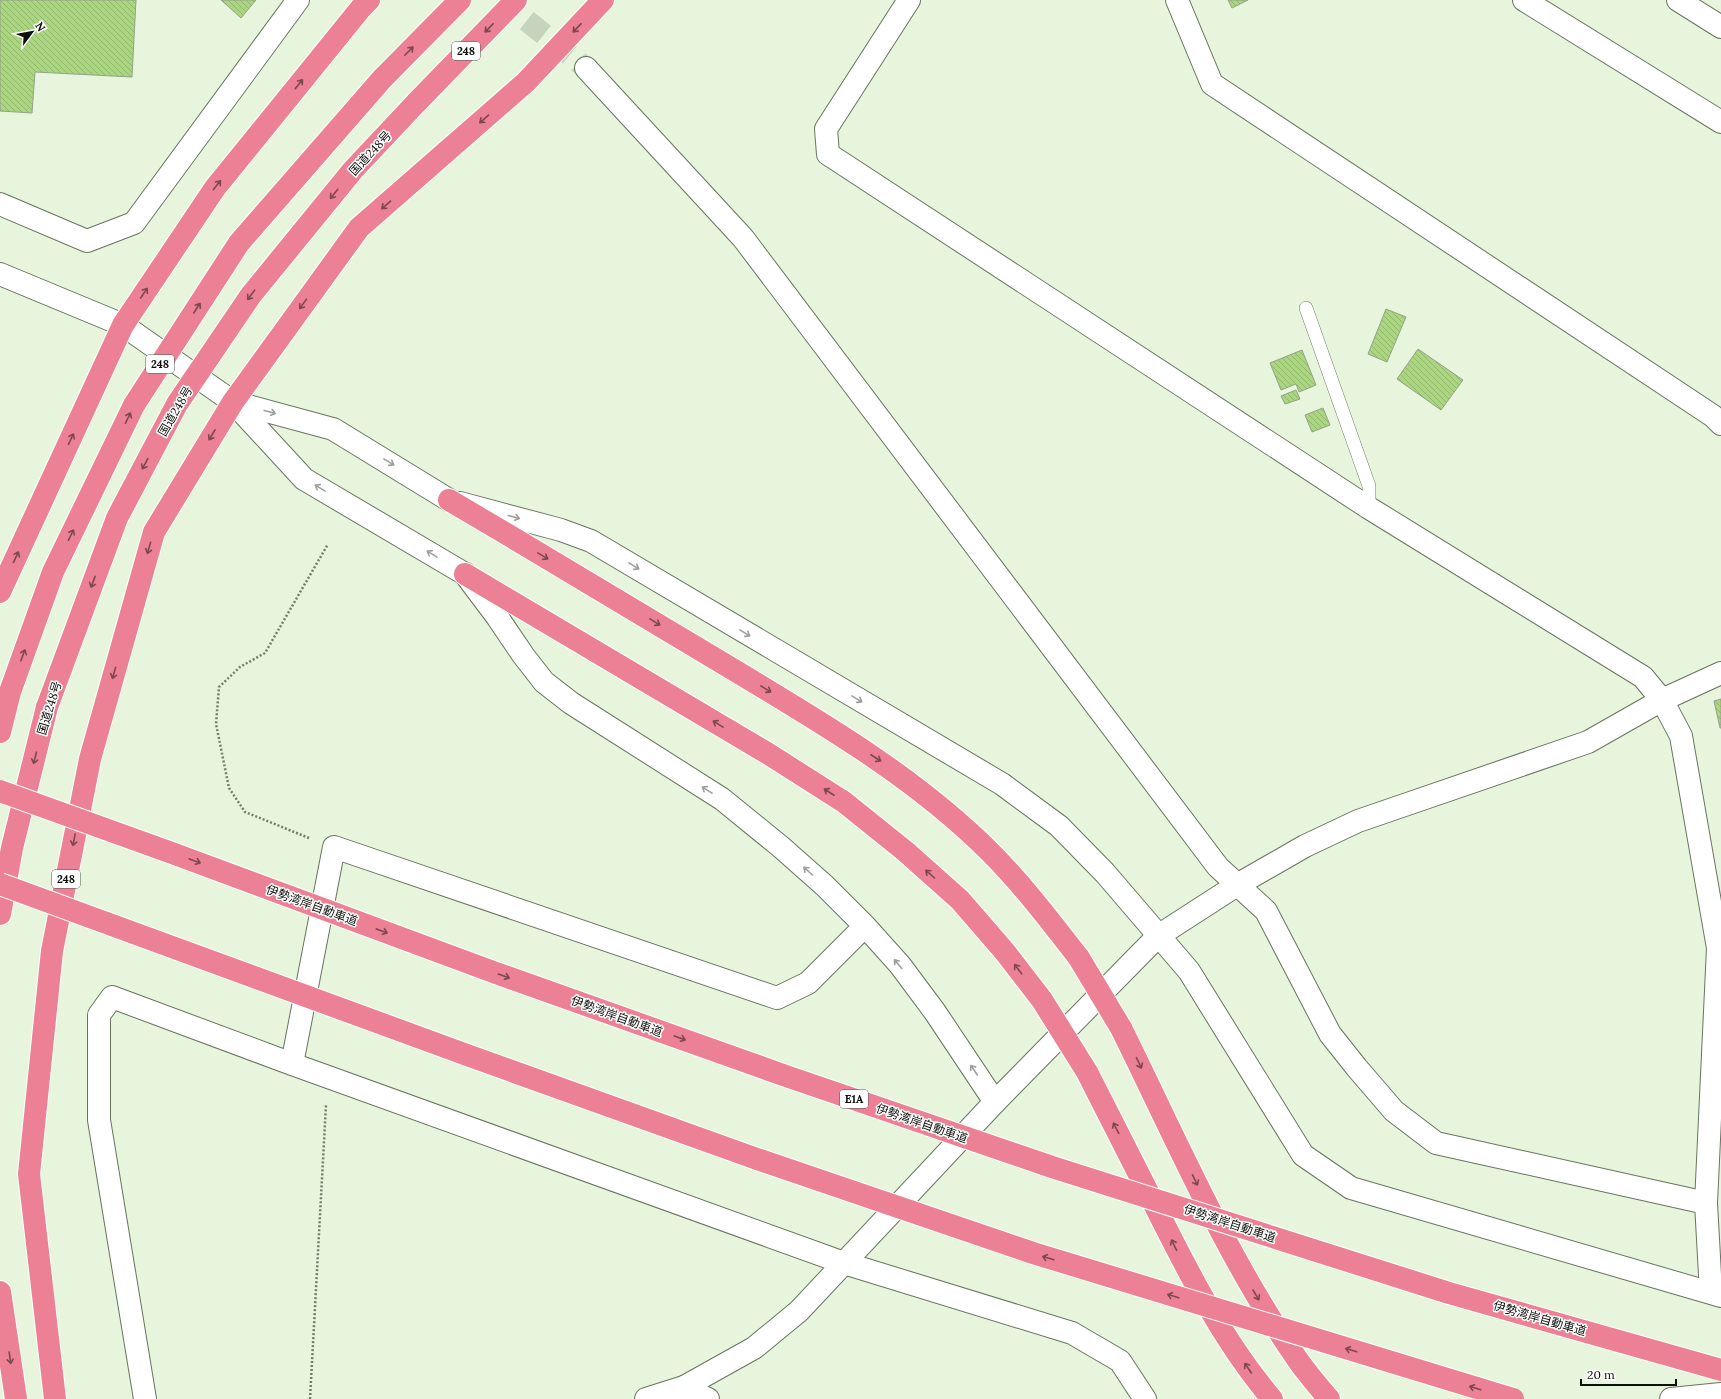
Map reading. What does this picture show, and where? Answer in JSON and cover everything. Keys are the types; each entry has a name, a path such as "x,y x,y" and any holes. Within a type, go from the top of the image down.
{"highway":[{"path":"0,592 123,325 215,188 369,0"},
{"name":"248","path":"0,732 10,692 53,572 134,405 239,243 382,79 460,0"},
{"name":"国道248号","path":"0,914 12,848 47,707 117,518 177,404 251,295 353,170 516,0"},
{"name":"248","path":"54,1393 29,1174 52,951 90,759 154,532 233,402 359,228 526,82 603,0"},
{"path":"450,500 802,711 881,761 940,808 990,852 1037,904 1079,958 1121,1028 1220,1231 1256,1297 1296,1358 1329,1399"},
{"path":"465,574 767,753 844,802 905,851 960,900 1005,952 1042,1000 1087,1072 1193,1280 1219,1326 1258,1382 1272,1399"},
{"path":"0,777 172,853"},
{"name":"伊勢湾岸自動車道","path":"0,792 172,853 511,978 793,1078 1052,1167 1449,1293 1721,1370"},
{"path":"0,884 511,1071 757,1159 1033,1254 1513,1399"},
{"path":"0,1292 16,1399"}],"street":[{"path":"0,204 87,241 134,223 298,0"},
{"path":"233,402 333,429 450,500 561,530 591,542 1002,784 1059,826 1105,873 1189,971 1303,1156 1351,1188 1716,1295 1706,1203 1718,948 1681,736 1662,700 1643,677 1370,508 828,154 826,129 909,0"},
{"path":"1177,0 1212,84 1713,416 1721,424"},
{"path":"1524,0 1721,122"},
{"path":"1678,0 1721,27"},
{"path":"586,68 743,238 1218,867 1266,911 1330,1034 1394,1111 1436,1144 1706,1203"},
{"path":"0,274 123,325 233,402 304,479 465,574 544,682 571,703 722,799 781,847 825,886 865,926 900,965 935,1012 995,1102"},
{"path":"646,1399 684,1387 754,1348 798,1311 995,1102 1158,936 1237,885 1305,846 1358,821 1588,742 1662,700 1721,673"},
{"path":"292,1064 334,847 777,998 808,983 865,926"},
{"path":"145,1399 99,1120 100,1015 112,997 327,1077 844,1263 1072,1333 1120,1361 1144,1399"},
{"path":"684,1387 708,1399"},
{"path":"1671,1399 1721,1394"}],"lane":[{"path":"1306,308 1369,486 1370,508"}],"path":[{"path":"328,544 265,653 240,667 219,687 216,724 229,788 245,812 334,847"},
{"path":"310,1399 327,1077"}],"building":[{"path":"0,0 136,0 132,77 35,72 32,113 0,111"},
{"path":"221,0 256,0 241,18"},
{"path":"1228,0 1248,0 1232,8"},
{"path":"1386,309 1406,317 1387,362 1368,354"},
{"path":"1418,349 1463,380 1441,410 1397,379"},
{"path":"1302,350 1316,385 1299,392 1296,384 1281,390 1270,363"},
{"path":"1296,390 1300,399 1285,404 1281,396"},
{"path":"1323,408 1330,425 1312,432 1305,415"},
{"path":"1721,699 1721,728 1720,728 1714,701"}],"tunnel":[{"path":"501,0 586,68"}]}
